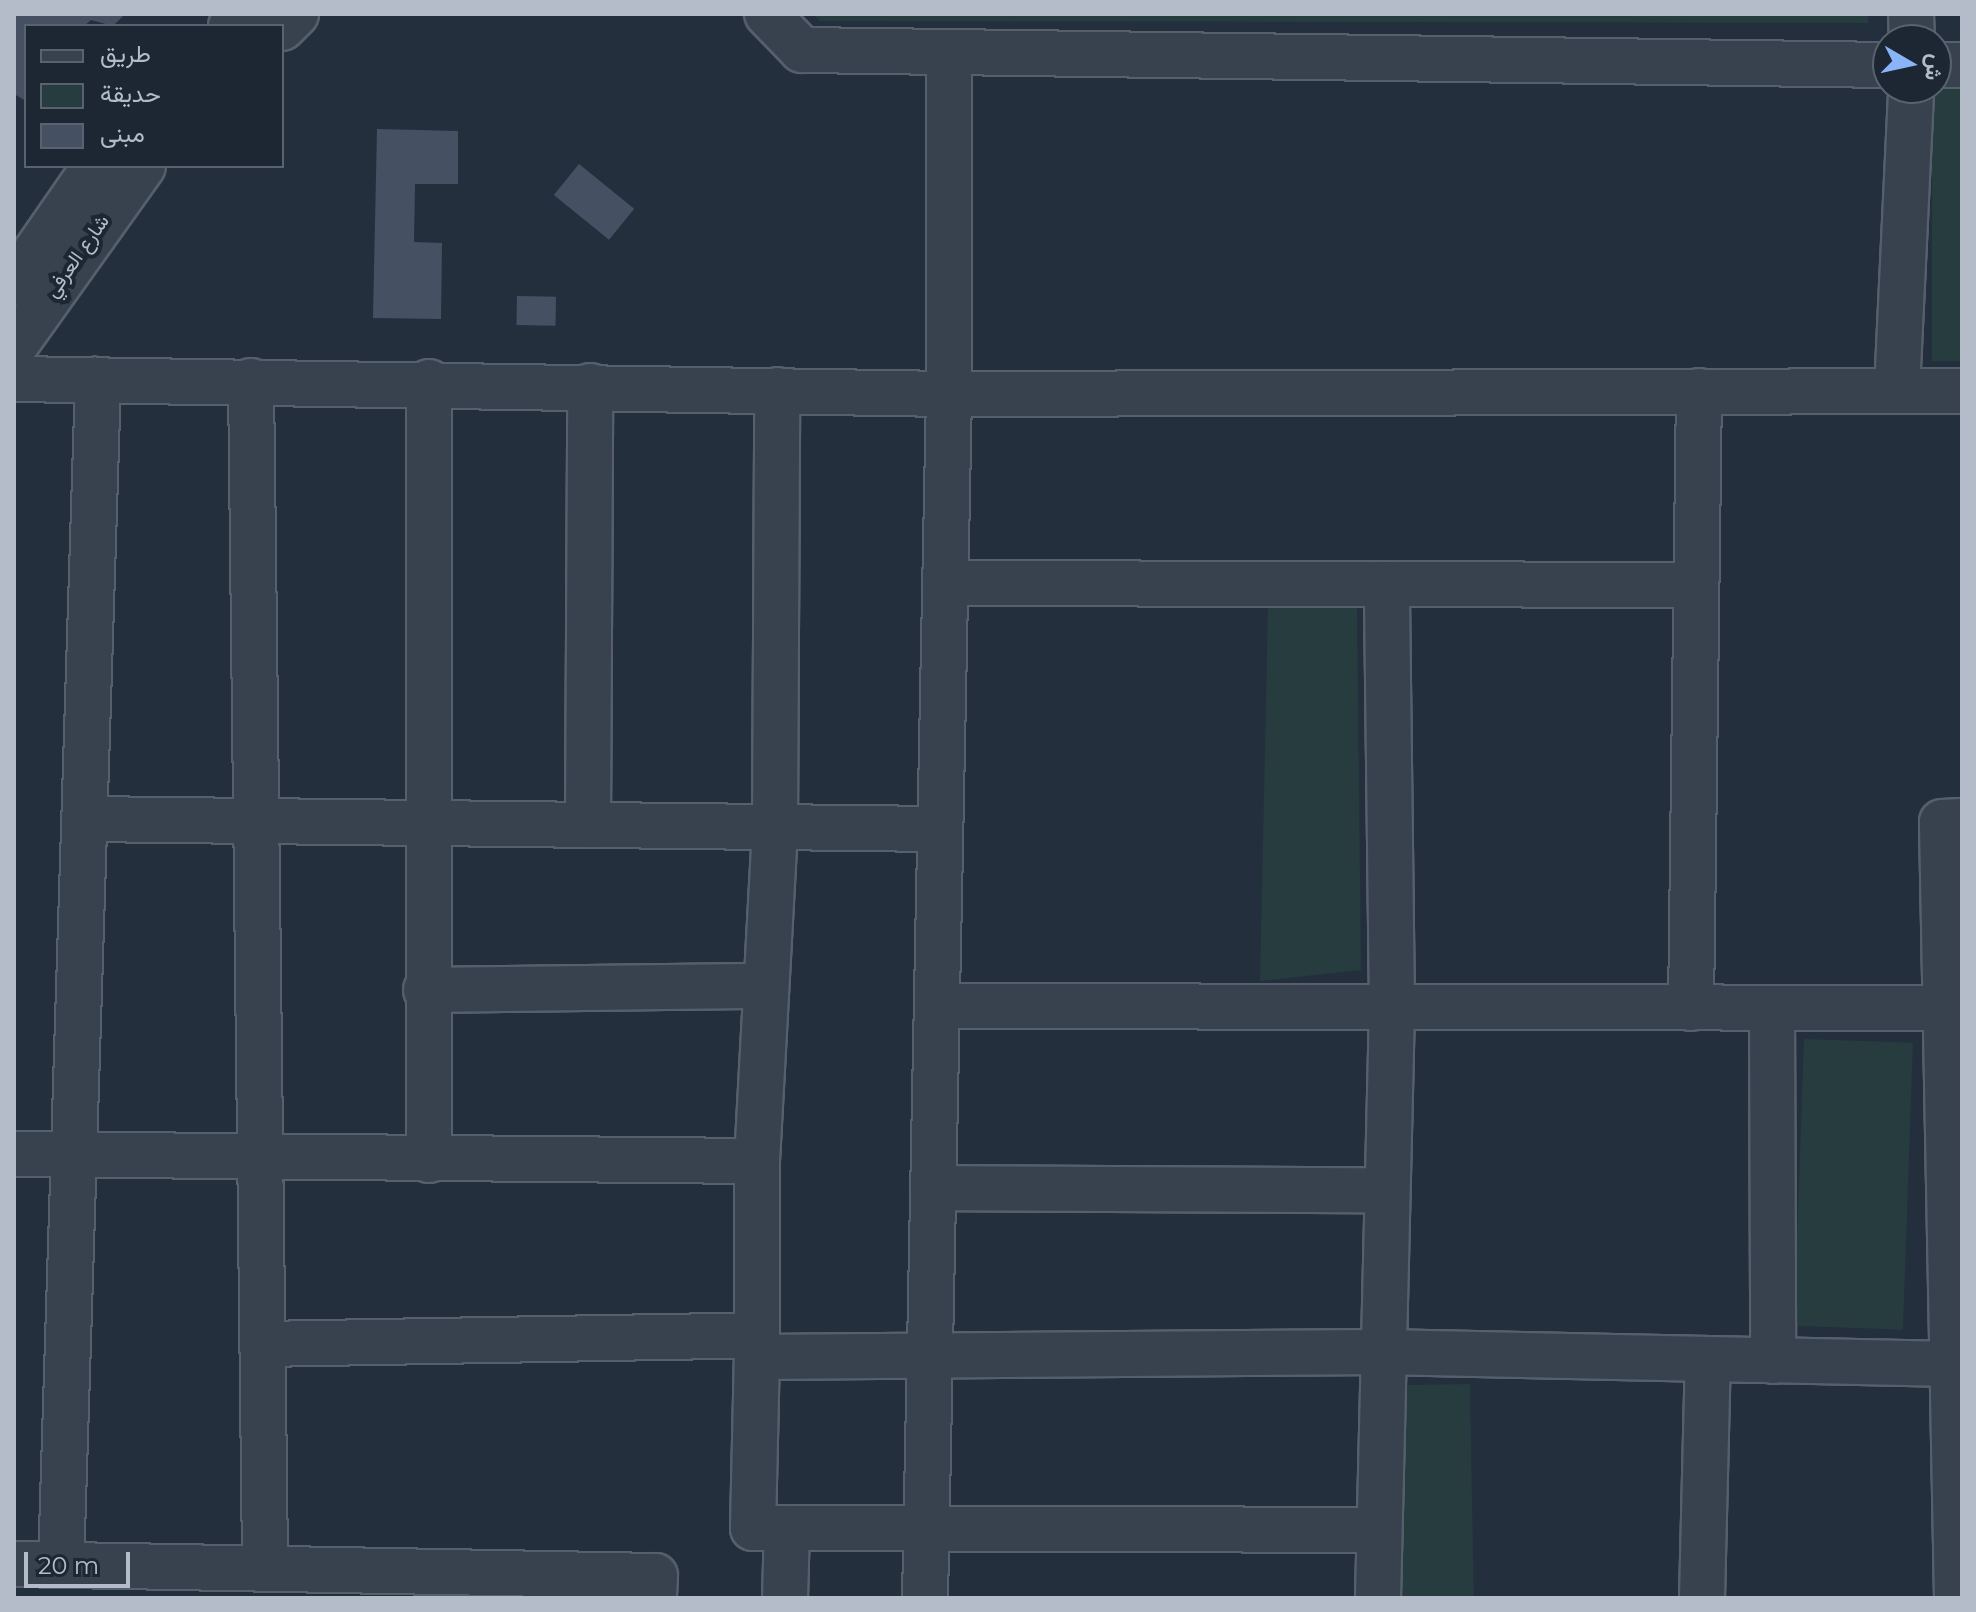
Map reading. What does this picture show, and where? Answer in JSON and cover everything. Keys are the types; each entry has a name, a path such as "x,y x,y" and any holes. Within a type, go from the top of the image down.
{"street":[{"path":"767,14 802,50 1872,65"},
{"path":"925,1598 949,394 949,52"},
{"path":"1897,390 1910,104"},
{"name":"شارع العرفي","path":"14,283 94,168"},
{"name":"شارع العرفي","path":"14,347 142,168"},
{"path":"14,379 429,382 949,394 1962,391"},
{"path":"61,1565 98,380"},
{"path":"251,381 265,1568"},
{"path":"429,382 424,822 429,1160"},
{"path":"588,825 590,386"},
{"path":"777,390 775,827 757,1161 753,1528 1379,1530"},
{"path":"1691,1008 1699,391"},
{"path":"945,583 1696,585"},
{"path":"1378,1598 1392,1007 1387,584"},
{"path":"84,819 940,829"},
{"path":"1957,1598 1952,1364 1955,1161 1945,1008 1942,822 1962,821"},
{"path":"426,990 766,986"},
{"path":"937,1006 1945,1008"},
{"path":"1772,1008 1773,1361"},
{"path":"14,1154 757,1161"},
{"path":"933,1188 1386,1190"},
{"path":"262,1344 756,1346 930,1356 1382,1352 1952,1364"},
{"path":"1702,1598 1708,1359"},
{"path":"785,1598 787,1528"},
{"path":"14,1564 655,1576 654,1598"}],"green space":[{"path":"813,14 1868,14 1868,23 820,21"},
{"path":"1952,89 1962,89 1962,361 1932,361 1932,104 1952,104"},
{"path":"1357,606 1361,970 1260,981 1268,608"},
{"path":"1804,1039 1913,1043 1903,1330 1794,1326"},
{"path":"1470,1384 1474,1598 1398,1598 1394,1385"}],"building":[{"path":"14,14 125,14 115,24 91,20 86,24 24,24 24,100 14,94"},
{"path":"377,129 458,131 458,184 415,184 414,242 442,243 441,319 373,318"},
{"path":"579,164 634,209 609,240 554,195"},
{"path":"517,296 556,297 555,326 516,325"}]}
